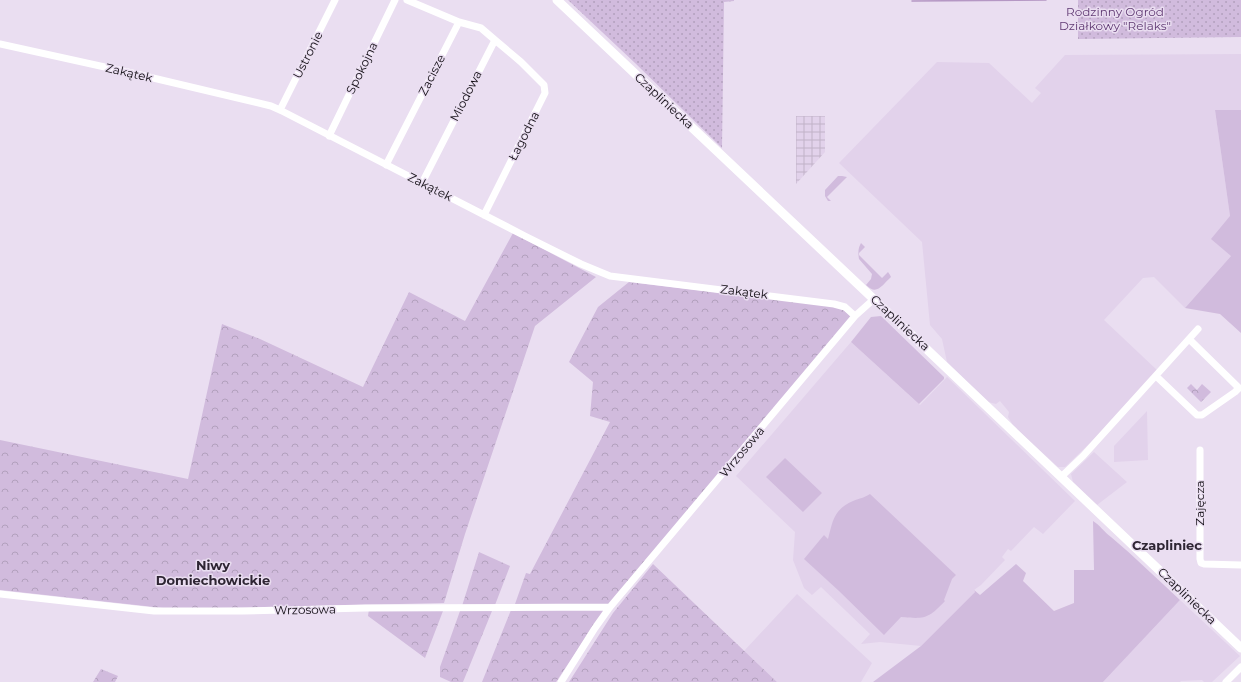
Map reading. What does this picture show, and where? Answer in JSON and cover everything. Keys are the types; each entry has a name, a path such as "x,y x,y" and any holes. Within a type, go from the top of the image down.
{"main road":[{"name":"Czapliniecka","path":"556,0 874,299 1241,648"}],"street":[{"name":"Ustronie","path":"280,110 335,0"},
{"name":"Spokojna","path":"329,136 395,0"},
{"path":"407,0 459,22 481,28 495,40"},
{"name":"Zacisze","path":"386,165 459,22"},
{"name":"Łagodna","path":"484,215 545,93 544,85 522,62 495,40"},
{"name":"Miodowa","path":"422,183 495,40"},
{"name":"Zakątek","path":"2,44 271,106 570,259 610,276 834,304 845,307 856,316"},
{"name":"Wrzosowa","path":"561,682 610,607 856,316 874,299"},
{"path":"1062,477 1083,456 1198,329"},
{"path":"1156,376 1197,415 1202,415 1239,388 1189,339"},
{"name":"Zajęcza","path":"1200,450 1200,559 1204,564 1241,565"},
{"name":"Wrzosowa","path":"0,594 154,611 610,607"},
{"path":"1226,682 1241,666"}],"shaded area":[{"path":"1241,54 1241,110 1215,110 1230,216 1231,256 1185,308 1154,277 1143,278 1104,320 1158,371 1113,421 1065,467 1058,467 1014,427 1008,417 1009,412 1000,401 996,404 988,402 947,362 942,339 930,325 922,242 839,163 937,62 989,63 1032,103 1041,93 1035,88 1065,55"},
{"path":"796,116 825,116 825,152 796,184"},
{"path":"851,342 920,405 947,377 1075,501 1043,534 1034,527 1011,551 1008,549 1002,557 1005,560 981,585 974,590 975,592 921,646 880,642 861,644 870,634 821,587 812,595 804,588 793,560 795,532 736,476"},
{"path":"1147,411 1148,460 1114,462 1114,446"},
{"path":"1094,452 1127,482 1097,505 1073,482 1071,474"},
{"path":"797,594 872,663 861,682 777,682 744,651"},
{"path":"1180,600 1240,656 1212,682 1204,682 1202,680 1180,682 1103,682"}],"green space":[{"path":"568,0 734,0 724,2 722,148 635,63"},
{"name":"Rodzinny Ogród Działkowy \"Relaks\"","path":"1078,0 1241,0 1241,37 1078,39"},
{"path":"1215,110 1241,110 1241,333 1220,314 1185,308 1231,256 1211,239 1230,216"},
{"path":"838,176 847,177 827,197 831,201 828,201 825,196 825,190"},
{"path":"513,233 596,277 535,326 465,534 444,603 163,608 0,590 0,440 188,479 222,324 260,339 363,387 409,292 465,321"},
{"path":"861,243 865,247 859,255 882,278 888,272 891,277 882,286 873,290 866,285 871,279 872,274 859,259 858,251"},
{"path":"629,282 833,306 844,310 852,318 609,605 515,604 526,573 530,574 610,422 590,416 593,382 569,362 598,307"},
{"path":"881,316 944,377 944,379 919,404 851,342 871,317"},
{"path":"1191,384 1197,390 1202,384 1211,392 1201,402 1187,388"},
{"path":"785,458 822,493 803,512 766,477"},
{"path":"870,494 956,575 952,579 944,600 945,601 934,611 921,618 901,617 884,635 804,559 824,535 828,539 835,517 841,508 846,504"},
{"path":"1093,521 1129,552 1180,600 1103,682 873,682 921,646 975,592 974,590 980,595 1016,564 1026,573 1023,581 1054,611 1074,603 1074,570 1094,570"},
{"path":"479,552 510,566 495,605 462,606"},
{"path":"653,564 777,682 569,682 613,613"},
{"path":"369,609 443,611 425,658 368,616"},
{"path":"511,610 605,610 556,682 482,682"},
{"path":"460,611 492,611 463,682 451,682 440,677 440,667"},
{"path":"101,669 118,676 115,682 93,682"}],"waterway":[{"path":"912,1 1046,0"}],"district":[{"name":"Czapliniec","path":"1167,545"},
{"name":"Niwy Domiechowickie","path":"213,572"}]}
